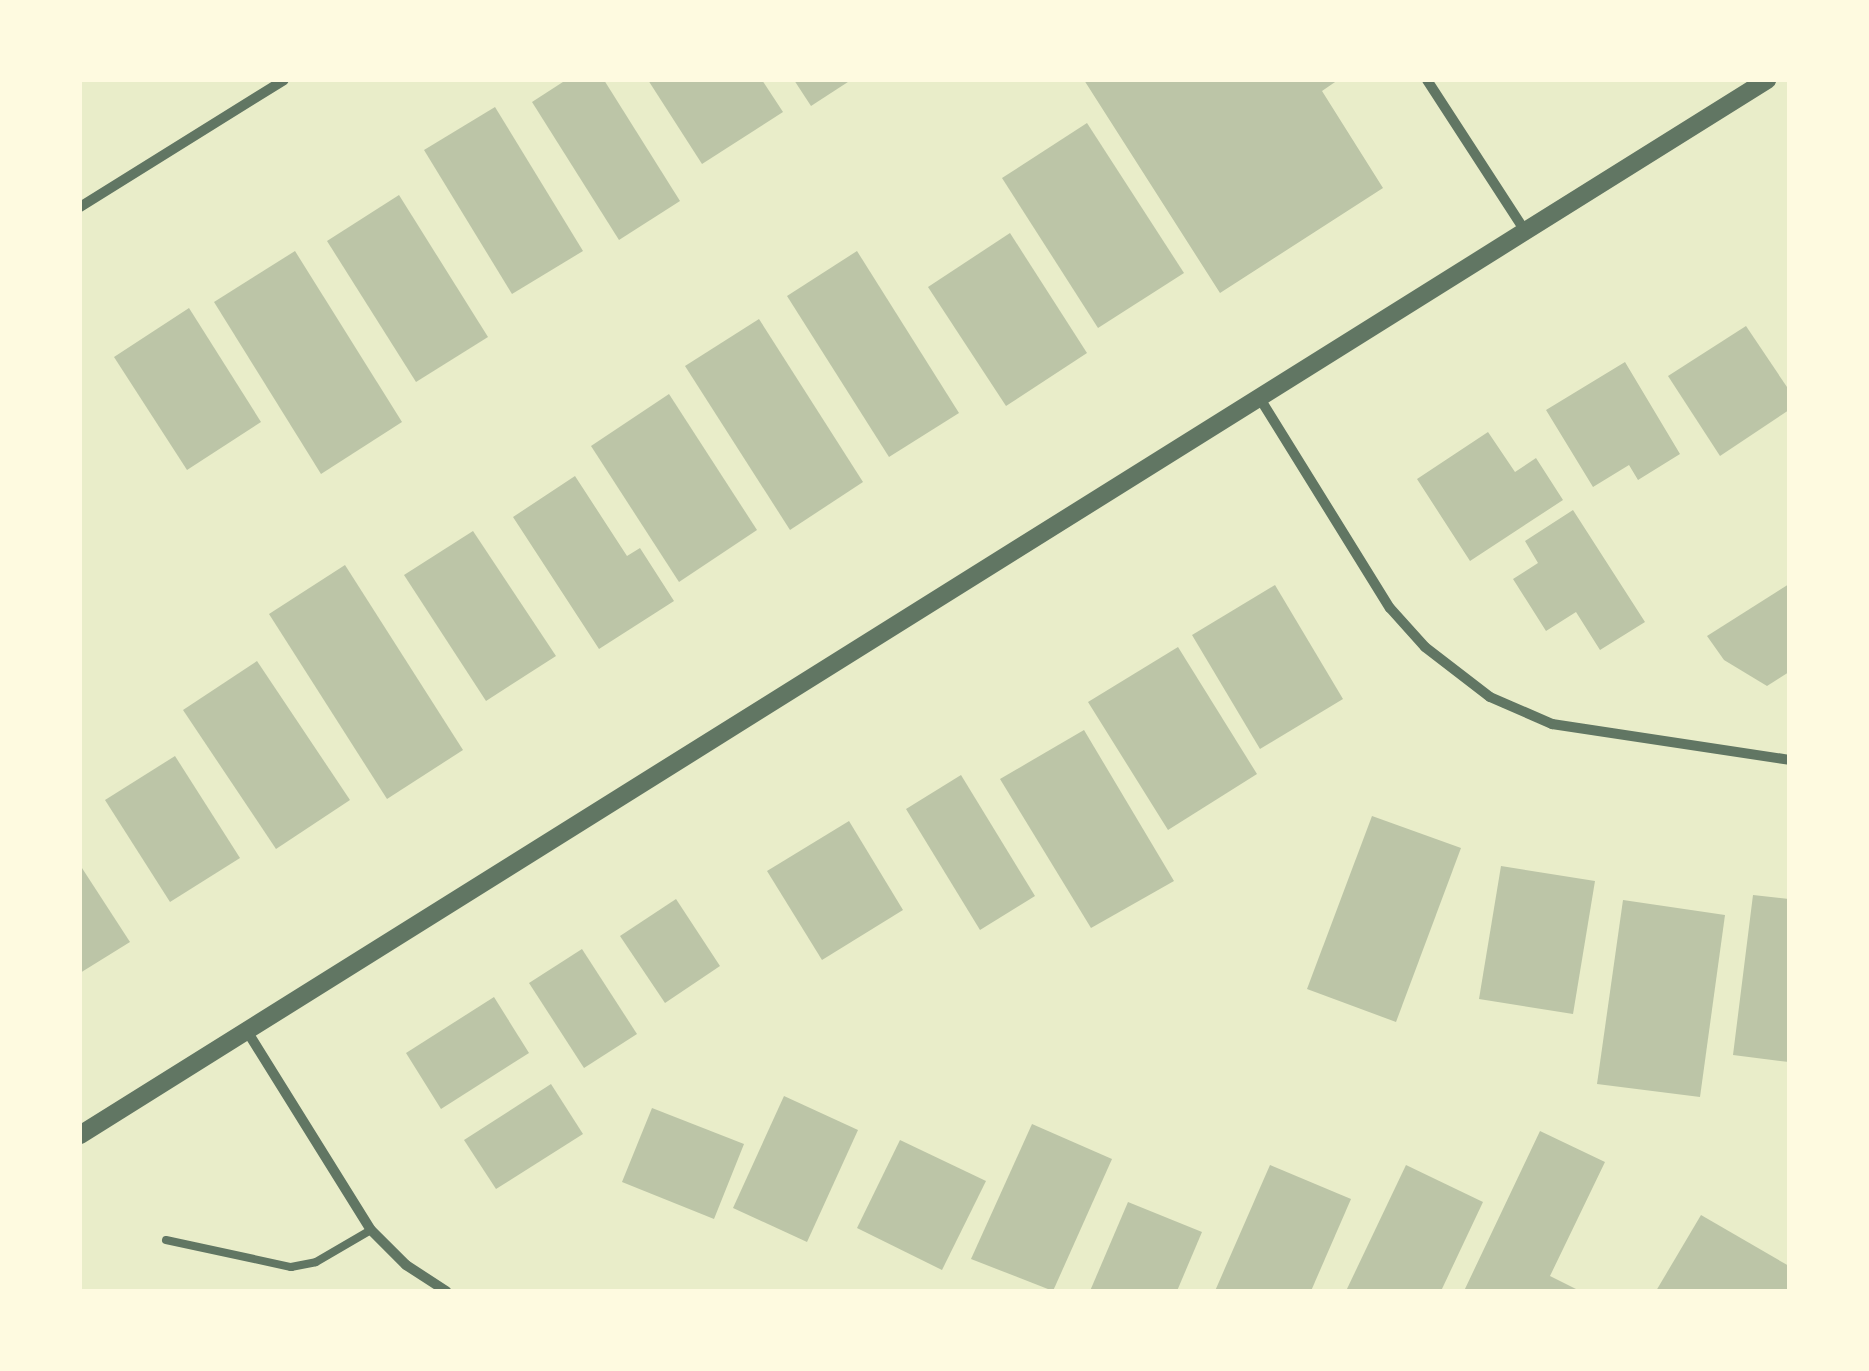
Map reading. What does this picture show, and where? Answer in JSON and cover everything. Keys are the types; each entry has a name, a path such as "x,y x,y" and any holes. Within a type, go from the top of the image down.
{"street":[{"path":"80,207 284,80"},
{"path":"1428,80 1525,231"},
{"path":"80,1135 1767,80"},
{"path":"1259,397 1390,608 1425,646 1490,697 1552,724 1789,760"},
{"path":"247,1031 371,1230 406,1265 446,1291"}],"lane":[{"path":"166,1240 291,1266 316,1262 371,1230"}],"building":[{"path":"566,80 604,80 680,201 619,240 532,102"},
{"path":"648,80 762,80 783,112 702,164"},
{"path":"794,80 851,80 811,106"},
{"path":"1084,80 1338,80 1322,91 1383,188 1220,293"},
{"path":"495,107 583,251 512,294 424,150"},
{"path":"1087,123 1184,273 1098,328 1002,178"},
{"path":"399,195 488,337 416,382 327,241"},
{"path":"1010,233 1087,353 1006,406 928,287"},
{"path":"295,251 402,422 321,474 214,302"},
{"path":"857,251 959,413 889,457 787,296"},
{"path":"189,308 261,422 187,470 114,357"},
{"path":"759,319 863,482 790,530 685,366"},
{"path":"1746,326 1789,390 1789,410 1720,456 1668,376"},
{"path":"1625,362 1680,454 1638,480 1629,465 1593,487 1546,410"},
{"path":"669,394 757,530 679,582 591,446"},
{"path":"1488,432 1515,472 1536,458 1563,500 1470,561 1417,479"},
{"path":"575,476 627,556 640,548 674,601 599,649 513,517"},
{"path":"1573,510 1645,622 1600,650 1576,612 1546,631 1513,579 1538,563 1525,541"},
{"path":"473,531 556,656 486,701 404,575"},
{"path":"345,565 463,750 387,799 269,614"},
{"path":"1789,584 1789,672 1767,686 1724,660 1707,636"},
{"path":"1275,585 1343,699 1260,749 1192,635"},
{"path":"1178,647 1257,774 1168,830 1088,702"},
{"path":"257,661 350,800 276,849 183,710"},
{"path":"1084,730 1174,881 1091,928 1000,779"},
{"path":"175,756 240,858 170,902 105,800"},
{"path":"961,775 1035,896 980,930 906,809"},
{"path":"1372,816 1461,848 1396,1022 1307,989"},
{"path":"849,821 903,910 822,960 767,871"},
{"path":"80,865 130,942 80,973"},
{"path":"1501,866 1595,881 1573,1014 1479,999"},
{"path":"1753,895 1789,899 1789,1062 1733,1055"},
{"path":"676,899 720,966 665,1003 620,936"},
{"path":"1623,900 1725,915 1700,1097 1597,1084"},
{"path":"582,949 637,1034 584,1068 529,983"},
{"path":"494,997 529,1053 441,1109 406,1053"},
{"path":"551,1084 583,1134 496,1189 464,1140"},
{"path":"784,1096 858,1130 807,1242 733,1208"},
{"path":"652,1108 744,1144 714,1219 622,1182"},
{"path":"1032,1124 1112,1159 1053,1291 971,1259"},
{"path":"1540,1131 1605,1162 1550,1276 1580,1291 1464,1291"},
{"path":"900,1140 986,1181 942,1270 857,1228"},
{"path":"1270,1165 1351,1199 1311,1291 1215,1291"},
{"path":"1406,1165 1483,1202 1441,1291 1346,1291"},
{"path":"1128,1202 1202,1232 1177,1291 1090,1291"},
{"path":"1701,1215 1789,1266 1789,1291 1656,1291"}]}
